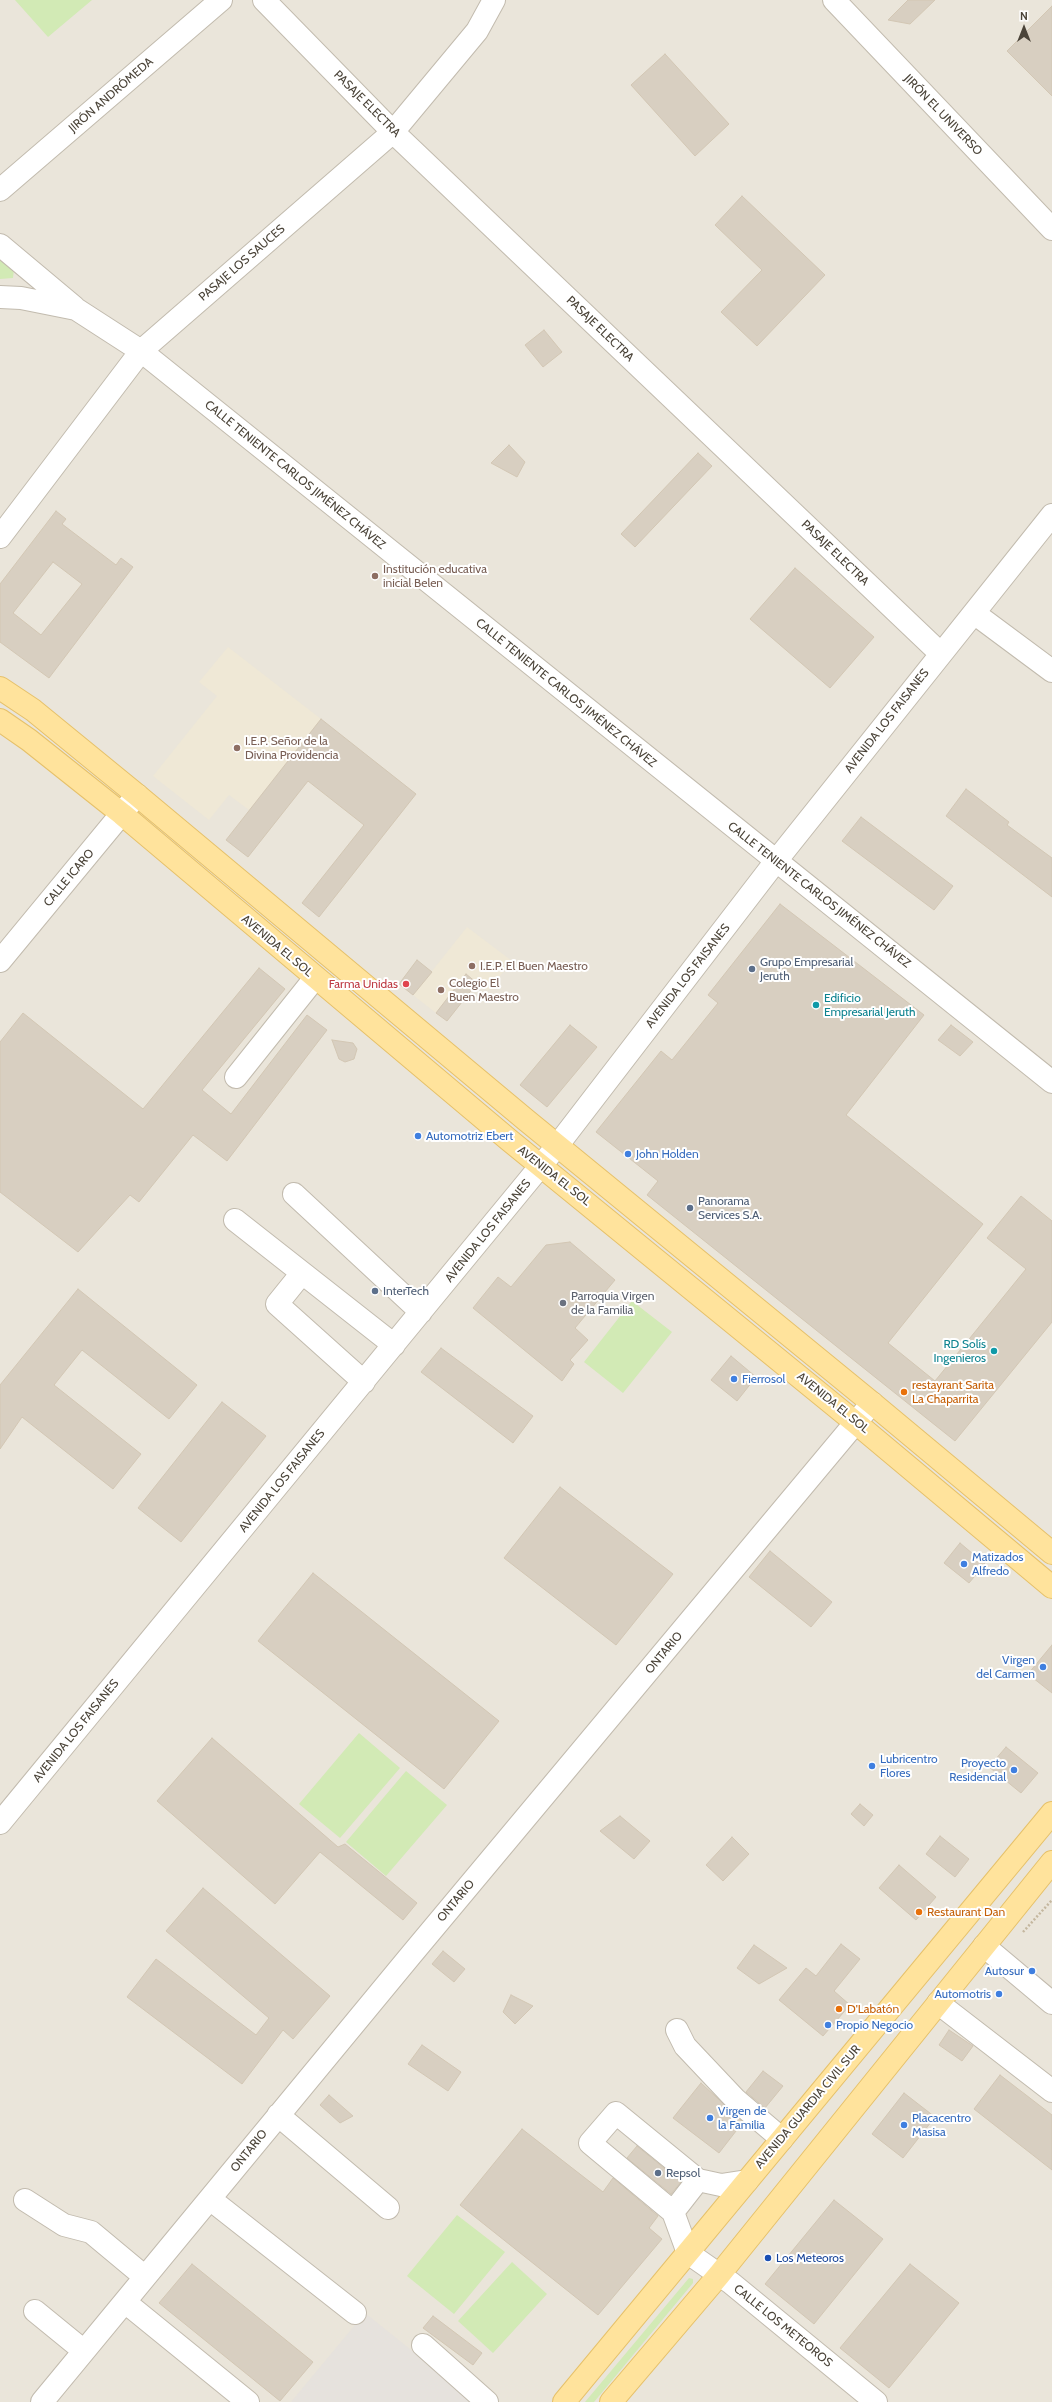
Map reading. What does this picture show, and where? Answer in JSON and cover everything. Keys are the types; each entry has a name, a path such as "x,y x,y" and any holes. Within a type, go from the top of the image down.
{"main road":[{"name":"AVENIDA EL SOL","path":"0,688 33,710 137,795 557,1146 872,1403 1052,1553"},
{"name":"AVENIDA EL SOL","path":"0,720 29,740 122,814 315,978 541,1166 856,1423 1052,1587"},
{"name":"AVENIDA GUARDIA CIVIL SUR","path":"564,2402 1052,1813"},
{"path":"611,2402 719,2275 1052,1862"}],"street":[{"name":"JIRÓN ANDRÓMEDA","path":"0,190 221,0"},
{"name":"PASAJE ELECTRA","path":"264,0 393,132 940,654"},
{"name":"PASAJE LOS SAUCES","path":"0,537 141,351 393,132 477,31 494,0"},
{"name":"JIRÓN EL UNIVERSO","path":"834,0 1052,229"},
{"name":"CALLE TENIENTE CARLOS JIMÉNEZ CHÁVEZ","path":"0,245 76,309 141,351 1052,1082"},
{"name":"CALLE TENIENTE CARLOS JIMÉNEZ CHÁVEZ","path":"0,297 21,298 76,309"},
{"name":"AVENIDA LOS FAISANES","path":"0,1823 541,1166 776,862 1052,515"},
{"path":"974,613 1052,671"},
{"name":"CALLE ICARO","path":"0,961 137,795"},
{"path":"236,1077 315,978"},
{"path":"294,1194 421,1312"},
{"path":"235,1220 394,1345"},
{"path":"302,1273 277,1304 364,1382"},
{"name":"ONTARIO","path":"42,2402 278,2115 872,1403"},
{"path":"984,1946 1052,2004"},
{"path":"938,2003 1052,2092"},
{"path":"677,2030 685,2046 736,2100 782,2139"},
{"path":"688,2253 673,2212 590,2144 616,2113 698,2180 721,2185 747,2181"},
{"path":"278,2115 388,2208"},
{"path":"673,2212 698,2180"},
{"path":"210,2199 356,2312"},
{"path":"25,2200 64,2225 91,2232 145,2277"},
{"name":"CALLE LOS METEOROS","path":"688,2253 719,2275 876,2402"},
{"path":"124,2302 248,2402"},
{"path":"34,2311 84,2351"},
{"path":"423,2345 487,2402"}],"shaded area":[{"path":"0,0 1052,0 1052,2402 0,2402"},
{"name":"I.E.P. Señor de la Divina Providencia","path":"228,647 321,719 249,810 229,795 209,820 153,776 217,696 199,682"},
{"name":"I.E.P. El Buen Maestro","path":"467,927 512,961 488,991 466,974 436,1013 413,995"},
{"path":"365,2313 476,2402 291,2402"}],"green space":[{"path":"15,0 92,0 48,37"},
{"path":"0,257 14,269 13,278 0,279"},
{"path":"632,1301 672,1332 623,1393 584,1362"},
{"path":"359,1733 400,1768 340,1838 299,1804"},
{"path":"406,1771 447,1805 386,1876 346,1842"},
{"path":"457,2215 505,2252 454,2314 407,2276"},
{"path":"512,2262 547,2294 493,2353 458,2321"},
{"path":"689,2278 693,2279 693,2283 594,2402 585,2402"}],"building":[{"path":"908,0 935,0 910,24 888,20"},
{"path":"1052,6 1052,96 1007,51"},
{"path":"665,54 729,124 695,156 631,85"},
{"path":"742,196 825,275 757,346 721,312 762,270 715,225"},
{"path":"544,330 562,352 543,367 525,345"},
{"path":"509,445 525,462 517,477 491,463"},
{"path":"698,453 712,466 635,547 621,534"},
{"path":"56,511 66,519 62,524 116,565 121,558 133,567 49,678 0,642 0,584","holes":["53,562 82,584 41,635 13,613"]},
{"path":"795,568 874,637 830,688 750,619"},
{"path":"321,719 416,794 319,917 302,903 364,825 308,781 248,857 226,840"},
{"path":"966,789 1009,822 1007,825 1052,858 1052,897 946,816"},
{"path":"861,817 953,886 934,910 842,841"},
{"path":"780,904 924,1015 846,1115 983,1224 888,1343 935,1381 1026,1269 987,1238 1021,1196 1052,1221 1052,1322 955,1441 647,1195 658,1181 596,1132 661,1051 672,1060 718,1003 708,995"},
{"path":"417,960 432,972 413,995 399,984"},
{"path":"259,968 285,989 202,1090 231,1114 307,1015 327,1030 227,1161 193,1135 139,1202 130,1195 78,1252 0,1192 0,1042 23,1013 143,1109"},
{"path":"466,974 477,983 447,1021 436,1013"},
{"path":"570,1025 597,1047 547,1107 520,1085"},
{"path":"951,1025 973,1042 960,1056 938,1040"},
{"path":"332,1040 353,1043 357,1049 354,1059 345,1062 339,1059"},
{"path":"570,1242 615,1280 575,1328 588,1340 570,1360 574,1364 562,1381 473,1308 498,1277 511,1287 546,1245"},
{"path":"78,1289 197,1385 169,1419 82,1350 54,1385 141,1454 113,1489 22,1417 0,1449 0,1385"},
{"path":"441,1348 533,1416 513,1443 421,1372"},
{"name":"Fierrosol","path":"731,1356 756,1377 737,1401 711,1380"},
{"path":"222,1402 266,1436 181,1542 138,1508"},
{"path":"560,1487 673,1574 616,1645 504,1558"},
{"name":"Matizados Alfredo","path":"960,1543 985,1564 969,1583 944,1563"},
{"path":"770,1551 832,1602 811,1627 749,1577"},
{"path":"313,1573 499,1721 444,1789 258,1641"},
{"name":"Virgen del Carmen","path":"1052,1645 1052,1693 1028,1674"},
{"path":"212,1738 338,1847 345,1844 417,1903 403,1920 320,1852 275,1904 157,1801"},
{"name":"Proyecto Residencial","path":"1006,1747 1038,1773 1021,1793 989,1767"},
{"path":"860,1804 873,1815 864,1826 851,1814"},
{"path":"620,1816 650,1841 634,1859 600,1831"},
{"path":"940,1836 969,1859 955,1877 926,1854"},
{"path":"732,1837 749,1854 723,1881 706,1865"},
{"path":"899,1865 936,1897 916,1920 879,1888"},
{"path":"203,1888 330,1996 293,2039 283,2030 242,2084 127,1997 156,1959 256,2035 269,2018 166,1931"},
{"path":"841,1944 860,1959 834,1991 850,2005 823,2036 779,2000 806,1968 816,1976"},
{"path":"754,1945 787,1968 759,1984 737,1968"},
{"path":"443,1951 465,1969 454,1982 432,1964"},
{"path":"511,1995 533,2006 515,2024 503,2012"},
{"path":"949,2030 973,2046 962,2061 939,2045"},
{"path":"422,2045 461,2072 448,2091 408,2064"},
{"path":"763,2071 783,2086 765,2108 746,2092"},
{"path":"1000,2075 1052,2115 1052,2170 974,2109"},
{"name":"Virgen de la Familia","path":"701,2083 743,2122 719,2153 673,2118"},
{"name":"Placacentro Masisa","path":"904,2093 935,2117 903,2158 872,2134"},
{"path":"329,2095 353,2116 340,2123 320,2105"},
{"path":"522,2129 603,2192 613,2178 658,2216 649,2228 662,2239 598,2315 460,2205"},
{"name":"Repsol","path":"637,2146 681,2182 671,2194 627,2158"},
{"path":"834,2200 883,2239 814,2324 765,2284"},
{"path":"192,2264 313,2362 280,2401 159,2303"},
{"path":"910,2264 959,2303 889,2388 840,2348"},
{"path":"433,2316 482,2353 473,2365 423,2328"}],"place":[{"name":"Institución educativa inicial Belen","path":"375,576"},
{"name":"I.E.P. Señor de la Divina Providencia","path":"237,748"},
{"name":"I.E.P. El Buen Maestro","path":"472,966"},
{"name":"Grupo Empresarial Jeruth","path":"752,969"},
{"name":"Farma Unidas","path":"406,984"},
{"name":"Colegio El Buen Maestro","path":"441,990"},
{"name":"Edificio Empresarial Jeruth","path":"816,1005"},
{"name":"Automotriz Ebert","path":"418,1136"},
{"name":"John Holden","path":"628,1154"},
{"name":"Panorama Services S.A.","path":"690,1208"},
{"name":"InterTech","path":"375,1291"},
{"name":"Parroquia Virgen de la Familia","path":"563,1303"},
{"name":"RD Solís Ingenieros","path":"994,1351"},
{"name":"Fierrosol","path":"734,1379"},
{"name":"restayrant Sarita La Chaparrita","path":"904,1392"},
{"name":"Matizados Alfredo","path":"964,1564"},
{"name":"Virgen del Carmen","path":"1043,1667"},
{"name":"Lubricentro Flores","path":"872,1766"},
{"name":"Proyecto Residencial","path":"1014,1770"},
{"name":"Restaurant Dan","path":"919,1912"},
{"name":"Autosur","path":"1032,1971"},
{"name":"Automotris","path":"999,1994"},
{"name":"D'Labatón","path":"839,2009"},
{"name":"Propio Negocio","path":"828,2025"},
{"name":"Virgen de la Familia","path":"710,2118"},
{"name":"Placacentro Masisa","path":"904,2125"},
{"name":"Repsol","path":"658,2173"},
{"name":"Los Meteoros","path":"768,2258"}]}
